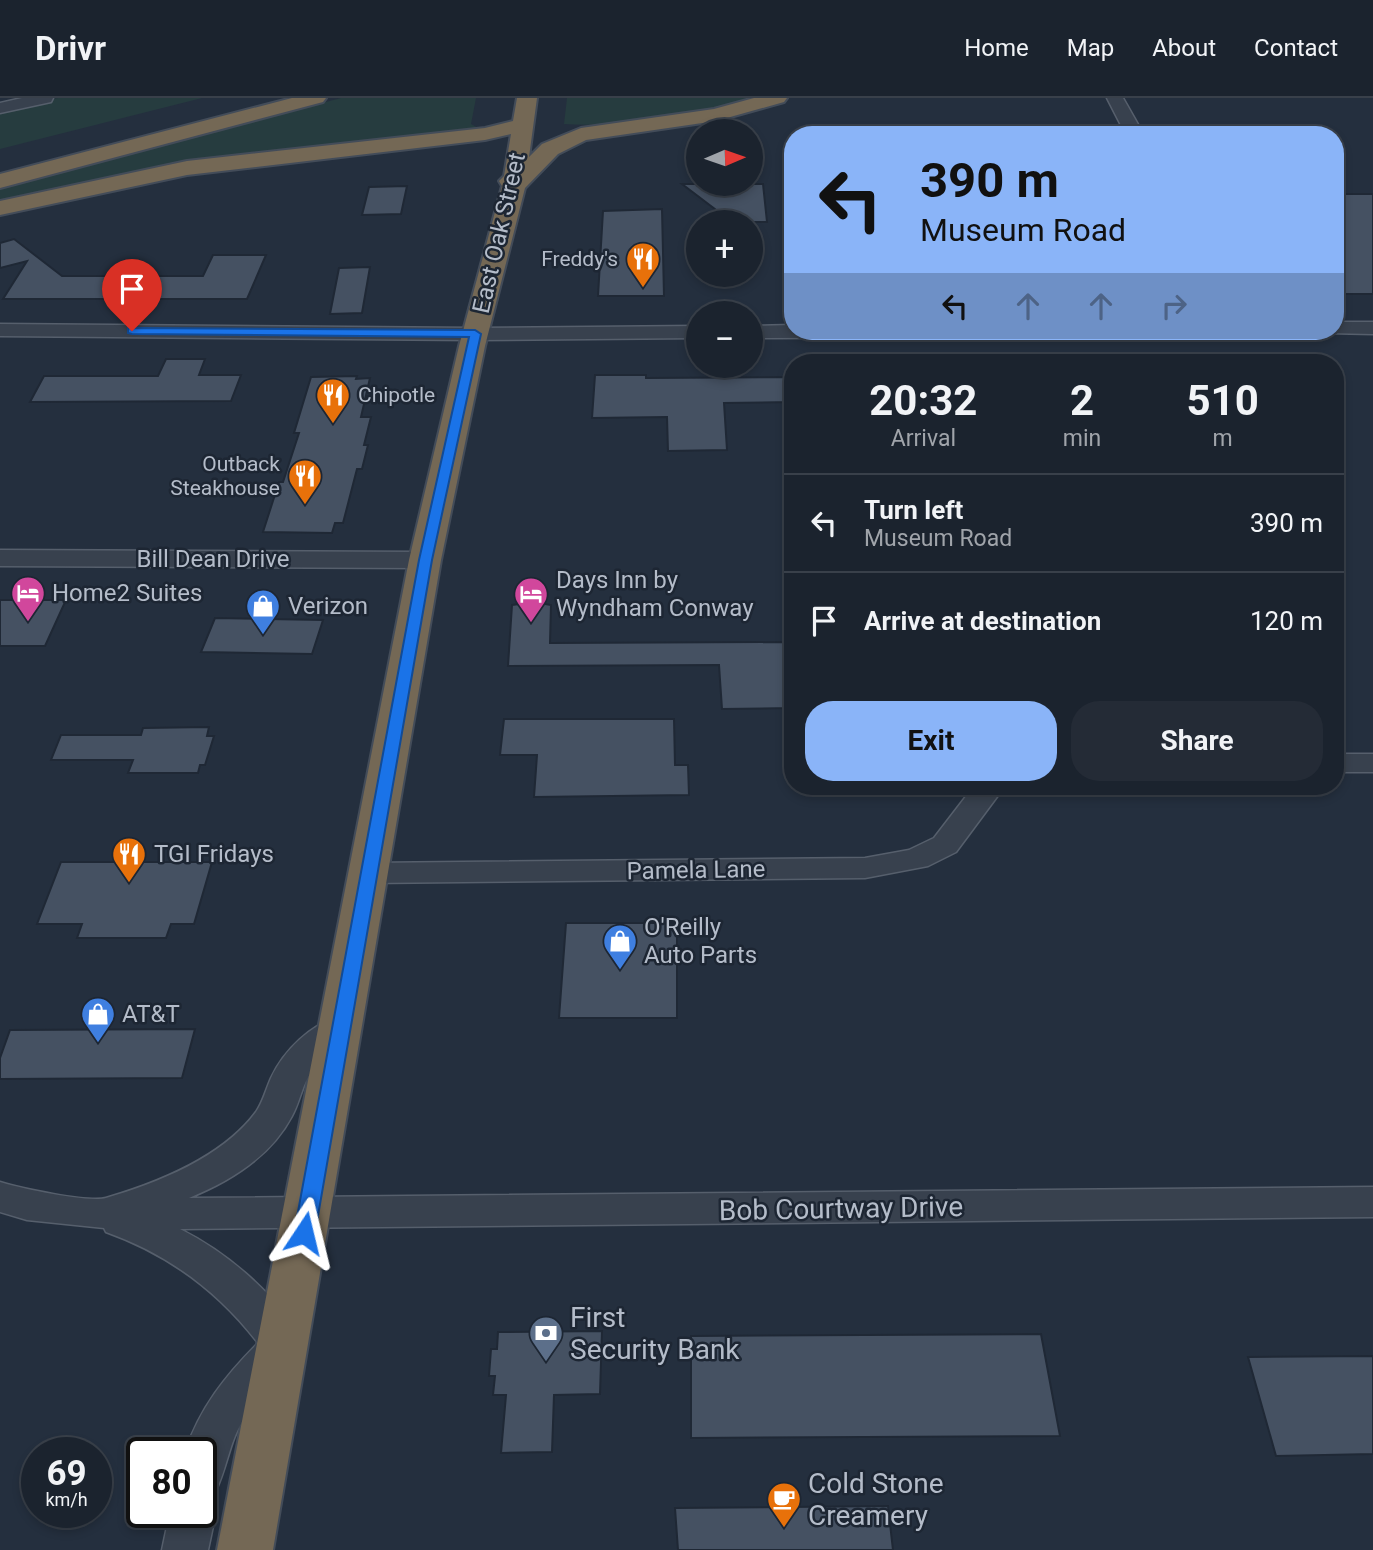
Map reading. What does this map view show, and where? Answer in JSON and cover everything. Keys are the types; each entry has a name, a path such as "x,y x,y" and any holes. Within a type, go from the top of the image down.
{"highway":[{"path":"0,181 316,98"},
{"path":"333,151 439,145 474,149 501,169 581,134 716,115 777,98"},
{"path":"0,208 115,181 187,168 485,134 524,113 561,127 606,129"},
{"name":"East Oak Street","path":"245,1550 425,560 475,334 501,169 524,113"}],"street":[{"path":"0,100 8,98"},
{"path":"0,108 45,98"},
{"path":"1115,98 1130,126"},
{"path":"1344,328 1373,328"},
{"path":"0,330 475,334 686,332"},
{"path":"763,332 784,332"},
{"name":"Bill Dean Drive","path":"0,558 425,560"},
{"path":"1344,763 1373,763"},
{"name":"Pamela Lane","path":"368,873 865,868 918,859 946,845 983,795"},
{"path":"94,1213 148,1198 196,1178 250,1143 272,1118 295,1068 316,1046 341,1028"},
{"path":"0,1197 27,1205 94,1213 156,1235 198,1259 256,1309 283,1345 221,1413 211,1437"},
{"name":"Bob Courtway Drive","path":"94,1213 308,1214 1373,1202"},
{"path":"185,1550 190,1528"}],"green space":[{"path":"58,98 202,98 0,149 0,110"},
{"path":"341,98 476,98 471,124 480,129 346,144 0,203 0,188"},
{"path":"567,98 762,98 664,118 589,125 564,124"}],"building":[{"path":"763,184 767,222 763,222 763,210 716,210 698,196 763,196"},
{"path":"407,186 401,214 362,215 369,187"},
{"path":"1344,194 1373,194 1373,294 1344,294"},
{"path":"662,209 664,296 598,296 603,211"},
{"path":"14,239 62,276 203,276 213,255 266,255 247,299 3,299 27,261 0,268 0,243"},
{"path":"370,267 362,313 330,314 339,268"},
{"path":"166,359 205,359 199,375 241,375 231,401 30,402 44,376 158,376"},
{"path":"595,375 646,375 646,378 784,377 784,402 724,403 727,450 668,451 667,417 592,418"},
{"path":"357,376 356,379 370,378 361,417 371,417 364,445 368,445 362,469 357,469 343,523 335,523 332,533 263,532 299,433 294,433 311,377"},
{"name":"Home2 Suites","path":"0,600 66,600 45,646 0,646"},
{"name":"Days Inn by Wyndham Conway","path":"534,602 551,605 550,643 784,642 784,708 722,709 719,665 508,666 512,605"},
{"name":"Verizon","path":"215,618 323,620 312,654 201,652"},
{"path":"504,719 674,719 675,765 688,765 689,795 534,797 537,755 500,755"},
{"path":"209,727 207,736 214,736 205,765 200,765 198,773 128,773 133,760 51,760 61,735 141,735 143,728"},
{"name":"TGI Fridays","path":"61,862 212,862 194,924 171,924 166,938 77,938 82,924 37,924"},
{"name":"O'Reilly Auto Parts","path":"566,923 677,923 677,1018 559,1018"},
{"name":"AT&T","path":"195,1029 182,1078 0,1079 0,1058 10,1030"},
{"name":"First Security Bank","path":"602,1331 600,1394 554,1395 552,1452 501,1453 506,1395 493,1395 495,1376 489,1376 491,1349 497,1349 498,1332"},
{"path":"1041,1334 1060,1436 691,1438 691,1336"},
{"path":"1373,1356 1373,1454 1276,1456 1248,1357"},
{"name":"Cold Stone Creamery","path":"888,1506 893,1550 678,1550 675,1508"}],"place":[{"name":"Freddy's","path":"643,289"},
{"name":"Chipotle","path":"333,425"},
{"name":"Outback Steakhouse","path":"305,506"},
{"name":"Home2 Suites","path":"28,623"},
{"name":"Days Inn by Wyndham Conway","path":"531,624"},
{"name":"Verizon","path":"263,636"},
{"name":"TGI Fridays","path":"129,884"},
{"name":"O'Reilly Auto Parts","path":"620,971"},
{"name":"AT&T","path":"98,1044"},
{"name":"First Security Bank","path":"546,1363"},
{"name":"Cold Stone Creamery","path":"784,1529"}],"route":[{"path":"132,331 475,334 425,560 304,1233"}]}
